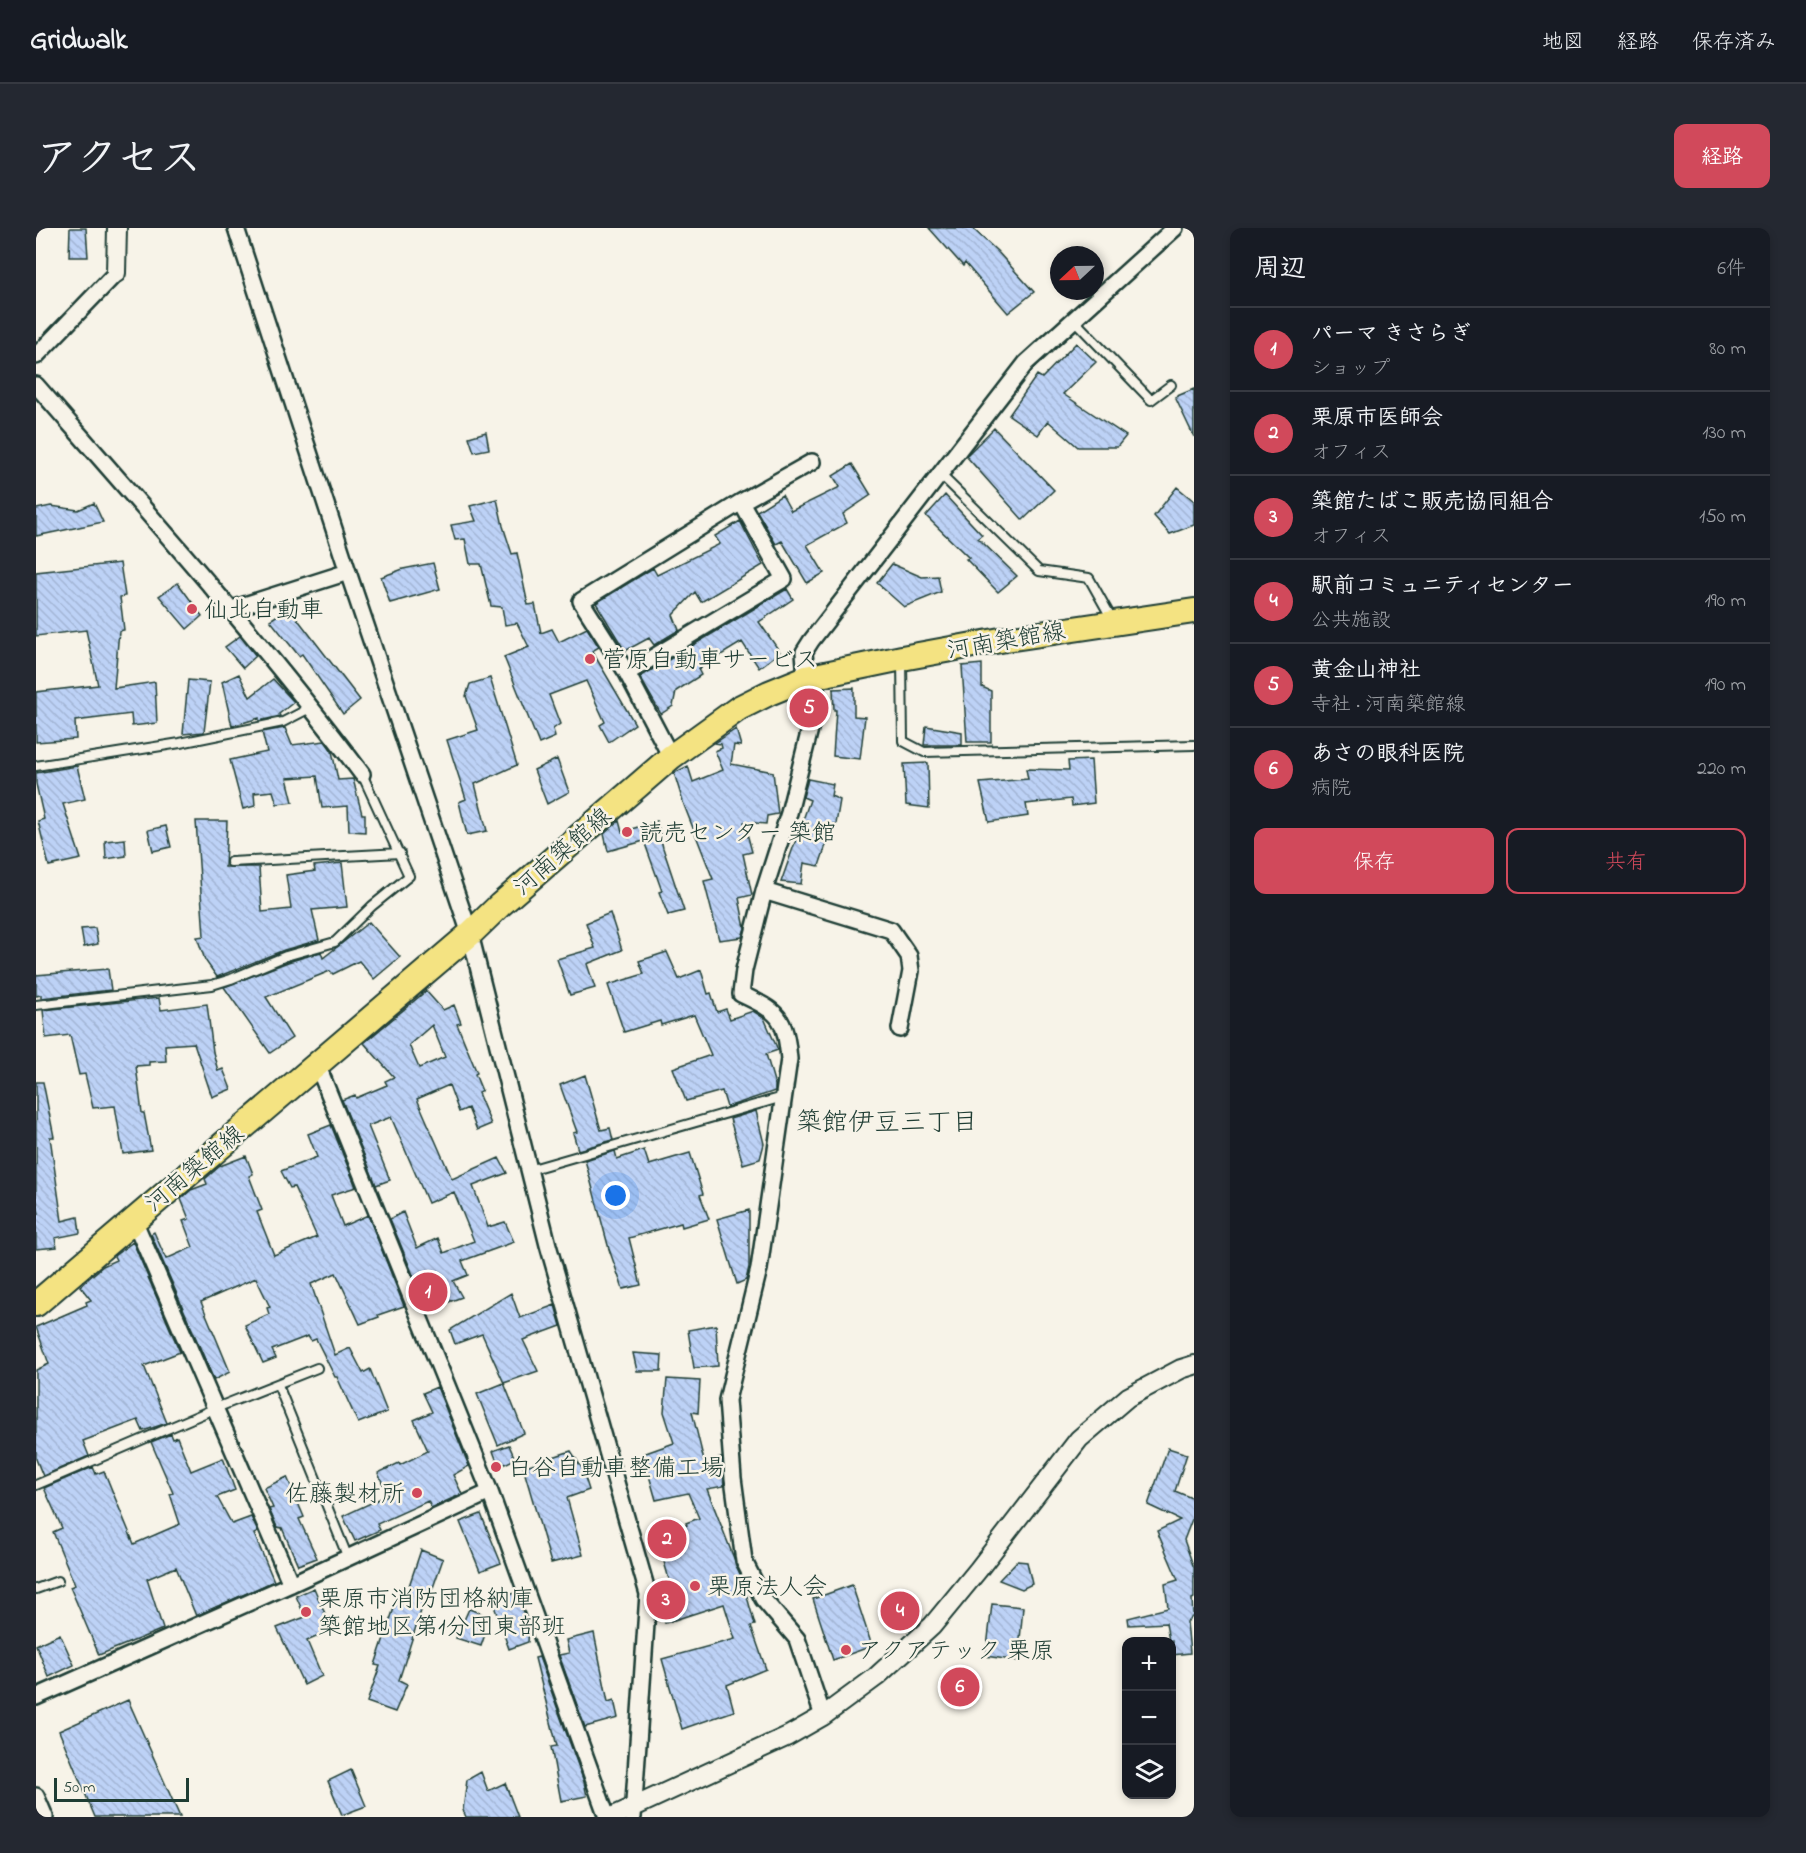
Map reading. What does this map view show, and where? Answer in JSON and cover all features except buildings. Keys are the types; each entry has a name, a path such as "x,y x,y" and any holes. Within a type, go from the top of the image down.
{"main road":[{"name":"河南築館線","path":"37,1301 470,934 500,905 671,757 739,708 769,693 811,677 1006,639 1194,611"}],"street":[{"path":"36,356 116,273 117,228"},
{"path":"236,228 348,572 470,934 551,1256 648,1594 634,1812"},
{"path":"823,1716 797,1639 764,1599 744,1561 733,1478 727,1400 744,1340 759,1269 789,1059 786,1032 771,1009 741,994 744,970 764,891 789,813 817,701 804,652 1026,363 1175,228"},
{"path":"36,385 232,609 312,707 362,774"},
{"path":"671,757 627,673 581,601 741,501 812,462"},
{"path":"627,673 784,579 741,501"},
{"path":"232,609 348,572"},
{"path":"764,891 891,930 909,956 911,971 900,1029"},
{"path":"317,1064 490,1492 607,1817"},
{"path":"134,1220 291,1584"},
{"path":"612,1817 634,1812 788,1736 823,1716 876,1677 932,1626 1079,1439 1128,1396 1181,1369 1194,1365"},
{"path":"36,1698 490,1492"},
{"path":"36,1796 45,1817"}],"lane":[{"path":"1074,320 1151,400 1171,385"},
{"path":"940,474 1040,571 1089,578 1114,623"},
{"path":"902,658 903,741 924,752 1194,745"},
{"path":"36,766 180,743 283,722 312,707"},
{"path":"36,1005 212,985 286,956 335,942 372,906 409,876 362,774"},
{"path":"231,862 400,853"},
{"path":"529,1170 783,1097"},
{"path":"36,1485 216,1407 278,1385 317,1368"},
{"path":"278,1385 348,1558"},
{"path":"36,1589 58,1581"}],"place":[{"name":"仙北自動車","path":"192,609"},
{"name":"菅原自動車サービス","path":"590,659"},
{"name":"黄金山神社","path":"809,708"},
{"name":"読売センター 築館","path":"627,832"},
{"name":"パーマ きさらぎ","path":"428,1292"},
{"name":"白谷自動車整備工場","path":"496,1467"},
{"name":"佐藤製材所","path":"417,1493"},
{"name":"栗原市医師会","path":"667,1539"},
{"name":"栗原法人会","path":"695,1586"},
{"name":"築館たばこ販売協同組合","path":"666,1600"},
{"name":"駅前コミュニティセンター","path":"900,1611"},
{"name":"栗原市消防団格納庫 築館地区第1分団東部班","path":"306,1612"},
{"name":"アクアテック 栗原","path":"846,1650"},
{"name":"あさの眼科医院","path":"960,1687"}],"district":[{"name":"築館伊豆三丁目","path":"887,1121"}]}
